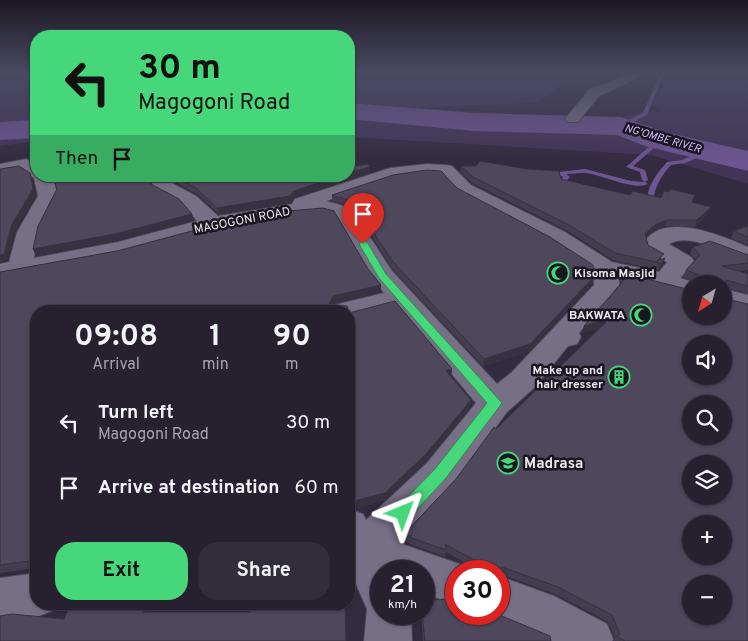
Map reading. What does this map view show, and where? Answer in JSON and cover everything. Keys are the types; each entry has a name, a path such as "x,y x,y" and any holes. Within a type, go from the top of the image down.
{"street":[{"path":"573,119 585,104"},
{"path":"0,169 26,164 30,168"},
{"path":"277,211 364,180 405,170 425,167 446,170 464,189 557,237 605,268 637,273 682,286"},
{"path":"10,269 48,196 44,182"},
{"path":"161,185 189,200 207,219 216,223"},
{"name":"MAGOGONI ROAD","path":"10,269 119,249 216,223 277,211 324,206 344,212 382,276 402,296 495,403"},
{"path":"666,282 672,270 683,262 655,245 654,242 666,235 691,232 748,256"},
{"path":"355,541 440,474 495,403 523,380 565,335 606,286 605,268"},
{"path":"355,308 402,296"},
{"path":"732,299 748,303"},
{"path":"355,544 394,560"},
{"path":"355,547 370,573"},
{"path":"0,600 30,596"},
{"path":"510,602 538,612 590,641"},
{"path":"388,625 388,641"}],"shaded area":[{"path":"0,104 30,104 30,142 0,146"},
{"path":"355,104 514,104 418,108 617,120 638,113 662,110 650,104 748,104 748,184 651,155 355,137"}],"building":[{"path":"480,161 527,169 559,171 561,179 630,195 633,191 661,198 664,191 669,192 670,189 695,195 692,202 711,207 697,220 667,220 655,225 645,234 648,245 664,254 657,261 665,258 661,263 615,253 567,224 473,177 461,166 476,166"},
{"path":"368,164 370,167 355,171 355,166"},
{"path":"19,166 30,173 30,182 32,182 33,189 12,224 4,254 0,255 0,169"},
{"path":"427,170 441,171 457,188 550,237 593,265 594,277 530,344 484,359 394,263 352,201 332,195 393,175"},
{"path":"55,182 149,182 179,199 192,214 115,234 33,249 38,226 57,189"},
{"path":"184,182 322,182 294,191 290,196 217,208 196,188"},
{"path":"323,208 334,211 368,269 381,285 333,296 329,305 30,305 30,561 0,565 0,272 117,251 218,224 276,212"},
{"path":"748,226 748,237 734,231"},
{"path":"710,241 748,255 748,263 722,266 748,274 748,286 732,282 732,275 700,275 686,270 700,255 693,247"},
{"path":"623,273 682,288 682,325 732,325 732,300 748,304 748,641 625,641 616,636 620,634 612,615 558,587 510,570 510,560 474,560 445,544 446,550 412,538 405,533 456,479 494,427 496,429 609,319 584,326 624,280"},
{"path":"395,301 452,369 446,371 471,400 426,454 385,493 355,501 355,311"},
{"path":"445,599 445,625 510,625 510,619 550,636 551,641 425,641 423,625 435,625 435,600"},
{"path":"68,610 250,612 250,610 345,610 346,641 0,641 0,616 12,614 64,619"}],"waterway":[{"path":"621,126 645,114 649,104"},
{"name":"NG'OMBE RIVER","path":"355,112 474,122 564,126 621,126 656,139 748,161"},
{"name":"NG'OMBE RIVER","path":"0,131 30,129"},
{"path":"645,180 643,171 629,167 653,146 656,139"},
{"path":"650,205 655,182 669,163 683,162 706,152"},
{"path":"566,191 564,180 567,177 560,173 585,171 631,183 645,184"}],"place":[{"name":"Kisoma Masjid","path":"558,273"},
{"name":"BAKWATA","path":"641,315"},
{"name":"Make up and hair dresser","path":"619,377"},
{"name":"Madrasa","path":"508,463"}],"route":[{"path":"363,244 382,276 402,296 495,403 440,474 403,513"}]}
